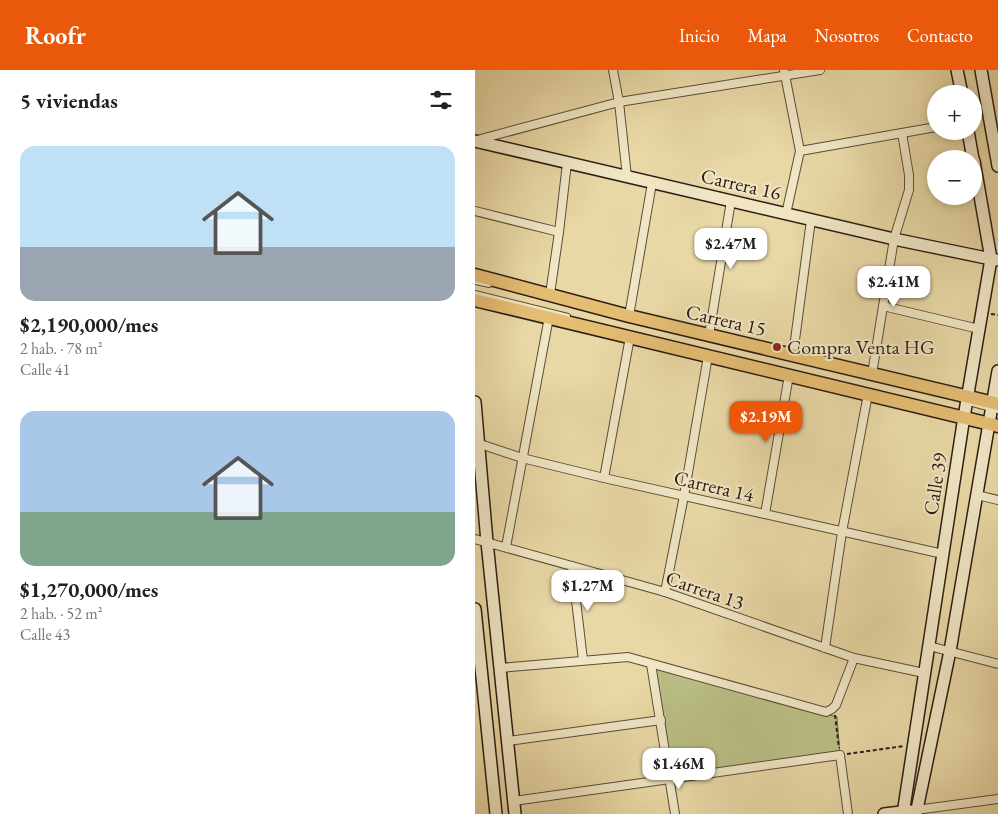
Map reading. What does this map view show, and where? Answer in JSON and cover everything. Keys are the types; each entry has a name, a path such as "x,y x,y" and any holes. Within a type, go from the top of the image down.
{"main road":[{"name":"Carrera 15","path":"475,275 629,316 793,355 874,377 995,415"},
{"name":"Carrera 15","path":"475,300 708,356 790,372 865,391 965,407 995,415"}],"street":[{"path":"613,70 619,102 627,177"},
{"path":"475,141 619,102 785,73 820,70"},
{"path":"957,70 960,85"},
{"path":"981,70 994,119 998,166"},
{"path":"785,73 800,151 785,214"},
{"path":"800,151 927,129"},
{"path":"874,377 894,239 909,190 909,175 902,133"},
{"name":"Carrera 16","path":"475,141 811,220 994,260"},
{"path":"550,294 567,163"},
{"path":"629,316 652,183"},
{"path":"709,335 731,201"},
{"name":"Calle 39","path":"903,813 965,407 994,260 982,203"},
{"path":"475,211 559,232"},
{"path":"793,355 811,220"},
{"path":"883,306 979,329"},
{"path":"506,547 549,317"},
{"path":"604,478 629,337"},
{"path":"665,592 708,356"},
{"path":"916,812 950,651 977,495 995,415 998,371"},
{"path":"765,514 790,372"},
{"path":"825,648 865,391"},
{"path":"475,402 487,542 515,814"},
{"name":"Carrera 14","path":"480,444 522,458 604,478 943,554"},
{"path":"977,495 998,500"},
{"name":"Carrera 13","path":"475,539 665,592 854,658 924,673"},
{"path":"571,566 583,660"},
{"path":"475,616 478,667 496,814"},
{"path":"929,646 998,664"},
{"path":"500,668 628,657 822,712 835,708 854,658"},
{"path":"651,664 675,814"},
{"path":"508,741 661,720"},
{"path":"514,801 840,755 848,814"},
{"path":"885,814 916,812 998,799"}],"lane":[{"path":"475,282 494,286"},
{"path":"475,293 572,317"},
{"path":"523,293 874,377"},
{"path":"865,391 882,392"},
{"path":"902,397 965,407"}],"path":[{"path":"835,708 840,755 906,745"}],"green space":[{"path":"651,664 837,717 840,755 670,780"}],"place":[{"name":"Compra Venta HG","path":"777,347"}]}
